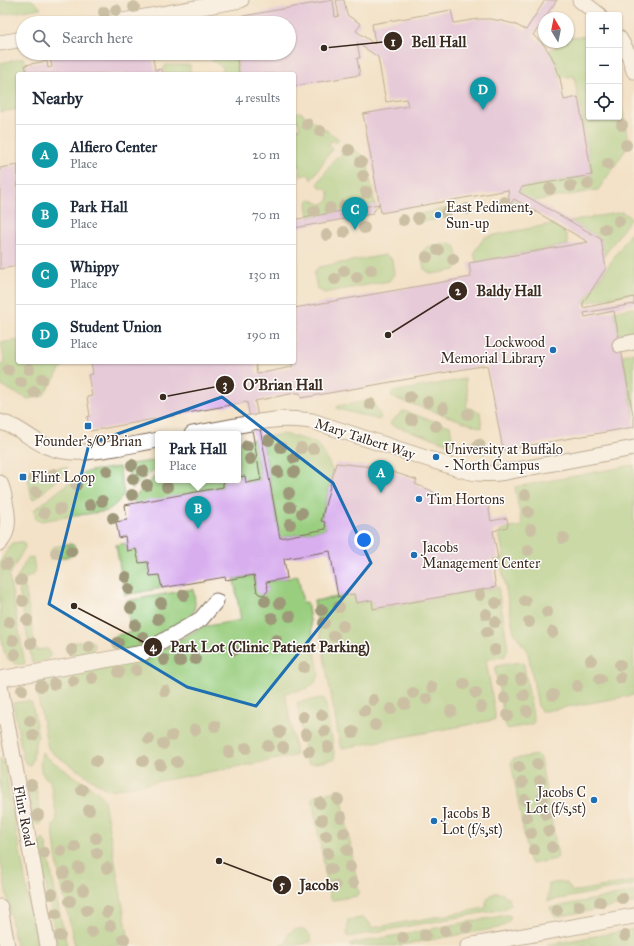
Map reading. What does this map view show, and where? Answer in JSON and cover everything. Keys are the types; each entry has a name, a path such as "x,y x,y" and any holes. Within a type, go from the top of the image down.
{"street":[{"path":"151,16 241,0"},
{"path":"580,0 595,12"},
{"path":"0,43 16,40"},
{"path":"622,43 629,54 634,71"},
{"name":"Mary Talbert Way","path":"208,431 255,422 288,419 312,421 462,470 480,474 506,472 634,448"},
{"path":"0,422 15,427 35,441 46,446 69,453 94,452 155,441"},
{"path":"0,483 8,515 8,522 5,534 0,542"},
{"path":"0,679 143,653 201,618 216,600"},
{"name":"Flint Road","path":"0,686 48,946"},
{"path":"0,907 7,946"},
{"path":"468,946 526,941 634,916"}],"highlighted area":[{"path":"222,397 333,483 371,563 256,706 187,687 49,604 89,444"}],"green space":[{"path":"0,0 32,0 41,8 0,15"},
{"path":"586,36 586,120 622,120 622,109 629,145 598,190 510,205 522,187 592,175 574,76 560,78 548,52 554,48 574,48 574,37"},
{"path":"16,60 24,60 27,72 16,72 16,109 0,112 0,63"},
{"path":"212,60 237,60 239,72 221,72 224,68"},
{"path":"166,65 190,65 190,72 165,72 164,67"},
{"path":"300,112 339,139 336,143 332,140 329,145 333,148 311,180 310,176 307,175 301,177 296,150 296,129 300,128 298,120 296,120 296,113"},
{"path":"345,143 367,159 375,205 309,217 307,204 308,200 312,199 322,204 328,199 328,191 320,187 318,183 336,157 339,158 342,152 340,151"},
{"path":"449,208 451,217 415,223 414,215"},
{"path":"622,212 631,218 604,256 601,239 570,221"},
{"path":"552,224 566,234 568,245 476,262 474,252 485,237"},
{"path":"634,228 634,293 583,303"},
{"path":"450,243 456,247 459,262 455,270 432,274 424,269 421,253 427,247"},
{"path":"385,255 392,259 394,274 389,281 324,293 317,289 314,273 319,267"},
{"path":"634,308 634,331 618,334 614,311"},
{"path":"16,340 16,364 64,364 43,396 28,399 0,385 0,365 5,364 1,343"},
{"path":"634,353 634,418 622,355"},
{"path":"465,379 468,399 466,407 480,412 482,428 391,397 392,392"},
{"path":"372,400 381,417 379,420 337,408 338,406"},
{"path":"403,411 450,426 453,442 451,444 391,425 390,423"},
{"path":"281,434 314,442 320,447 329,463 333,473 321,520 325,522 326,529 280,538 262,438"},
{"path":"480,437 484,439 486,452 484,454 466,448 466,445"},
{"path":"254,439 261,480 246,483 245,476 241,477 241,442"},
{"path":"155,460 155,469 132,489 128,468 131,464"},
{"path":"634,465 634,695 541,711 538,706 528,653 514,632 500,558 504,557 499,533 501,530 522,526 515,487"},
{"path":"65,467 68,468 37,498 32,499 27,473"},
{"path":"119,467 124,495 107,511 40,521 36,520 34,510 79,475 84,472"},
{"path":"155,476 155,483 224,483 223,487 135,505 134,498"},
{"path":"24,542 25,547 9,576 25,664 16,664 8,659 4,651 0,631 0,562 12,543"},
{"path":"126,543 127,551 136,549 139,563 148,562 150,576 159,575 162,588 125,595 116,545"},
{"path":"70,544 76,548 74,555 56,559 52,556 51,551 53,547"},
{"path":"33,557 34,572 31,576 23,579 36,650 49,650 50,655 45,660 32,663 17,578 27,559"},
{"path":"254,575 256,587 259,594 262,595 268,590 266,582 298,576 303,603 307,602 319,674 317,680 310,687 285,693 296,754 295,756 111,790 103,787 51,752 47,744 35,681 145,660 202,627 241,620 234,579"},
{"path":"498,587 508,649 505,656 486,660 495,719 343,748 341,747 314,601 354,594 356,603 372,601 374,609"},
{"path":"193,589 195,608 190,618 142,647 119,652 115,650 112,644 113,638 117,635 131,632 126,601"},
{"path":"89,640 93,642 94,645 92,652 73,655 68,652 68,646 71,643"},
{"path":"520,662 524,665 534,722 532,724 508,729 506,727 495,669 497,666"},
{"path":"322,698 325,700 335,758 333,760 309,764 307,762 297,703"},
{"path":"28,701 32,703 38,737 36,738 33,758 30,766 23,758 13,703"},
{"path":"42,752 46,757 99,793 104,800 130,946 75,946 61,886 56,855 53,825 57,819 50,780 44,777 40,767"},
{"path":"537,755 540,758 558,856 556,859 532,864 529,861 511,762 513,759"},
{"path":"0,758 4,762 37,946 16,946 0,858"},
{"path":"34,781 35,783 42,820 40,824 36,824 34,822 28,784 28,782"},
{"path":"337,791 341,793 359,893 357,896 333,900 330,898 312,799 314,796"},
{"path":"43,839 46,844 67,946 57,946 39,849 39,845"},
{"path":"634,881 634,885 548,901 549,884 560,882 566,883 572,892"},
{"path":"634,892 634,903 555,917 550,908"},
{"path":"495,893 505,895 509,899 511,905 504,909 348,937 347,934 348,920 363,918 369,922 372,928 486,908 488,899"},
{"path":"506,915 511,916 509,920 498,928 395,946 351,946 350,944"},
{"path":"296,929 307,932 312,941 298,945 274,946 287,944 288,935"},
{"path":"634,929 634,946 547,946 552,944"}],"building":[{"path":"333,0 335,17 339,16 336,0 344,0 347,15 361,24 356,31 375,44 372,24 451,10 454,23 478,19 490,19 514,24 526,30 545,0 557,0 549,12 538,12 538,29 533,35 538,40 538,48 546,48 551,55 560,78 564,100 578,97 592,175 522,187 519,192 601,239 606,268 583,303 583,308 634,297 634,304 584,313 585,317 614,311 634,427 503,450 487,365 301,398 300,393 295,393 255,401 280,538 326,529 325,522 321,521 336,463 373,467 417,480 415,484 430,490 454,505 487,499 491,521 507,518 507,527 493,531 498,559 491,559 496,587 373,609 372,600 356,603 354,594 338,597 330,551 284,559 287,578 266,582 268,590 263,595 257,592 254,575 226,580 225,577 162,588 159,575 150,576 148,562 139,563 136,549 127,551 125,536 119,538 116,522 127,520 125,505 223,487 223,483 241,483 241,477 245,476 246,483 261,480 247,402 90,431 87,417 90,416 87,397 92,396 88,375 93,374 91,364 255,364 257,374 292,367 292,364 296,364 296,308 471,277 469,263 588,242 514,199 510,205 508,190 381,213 363,114 408,106 406,99 386,102 378,57 357,43 360,58 357,58 360,75 296,86 296,72 239,72 237,60 296,60 296,16 243,16"},
{"path":"50,60 153,60 155,70 162,69 163,72 27,72 25,65 47,61 48,68 52,67"},
{"path":"16,165 16,266 0,269 0,168"},
{"path":"379,204 372,214 296,228 296,218 298,219"}],"place":[{"name":"Bell Hall","path":"324,48"},
{"name":"Student Union","path":"483,110"},
{"name":"East Pediment, Sun-up","path":"438,215"},
{"name":"Whippy","path":"355,230"},
{"name":"Baldy Hall","path":"388,335"},
{"name":"Lockwood Memorial Library","path":"553,350"},
{"name":"O'Brian Hall","path":"163,397"},
{"name":"Founder's/O'Brian","path":"88,426"},
{"name":"University at Buffalo - North Campus","path":"436,457"},
{"name":"Flint Loop","path":"23,477"},
{"name":"Alfiero Center","path":"381,493"},
{"name":"Tim Hortons","path":"419,499"},
{"name":"Park Hall","path":"198,529"},
{"name":"Jacobs Management Center","path":"414,555"},
{"name":"Park Lot (Clinic Patient Parking)","path":"74,606"},
{"name":"Jacobs C Lot (f/s,st)","path":"594,800"},
{"name":"Jacobs B Lot (f/s,st)","path":"434,821"},
{"name":"Jacobs","path":"219,861"}]}
